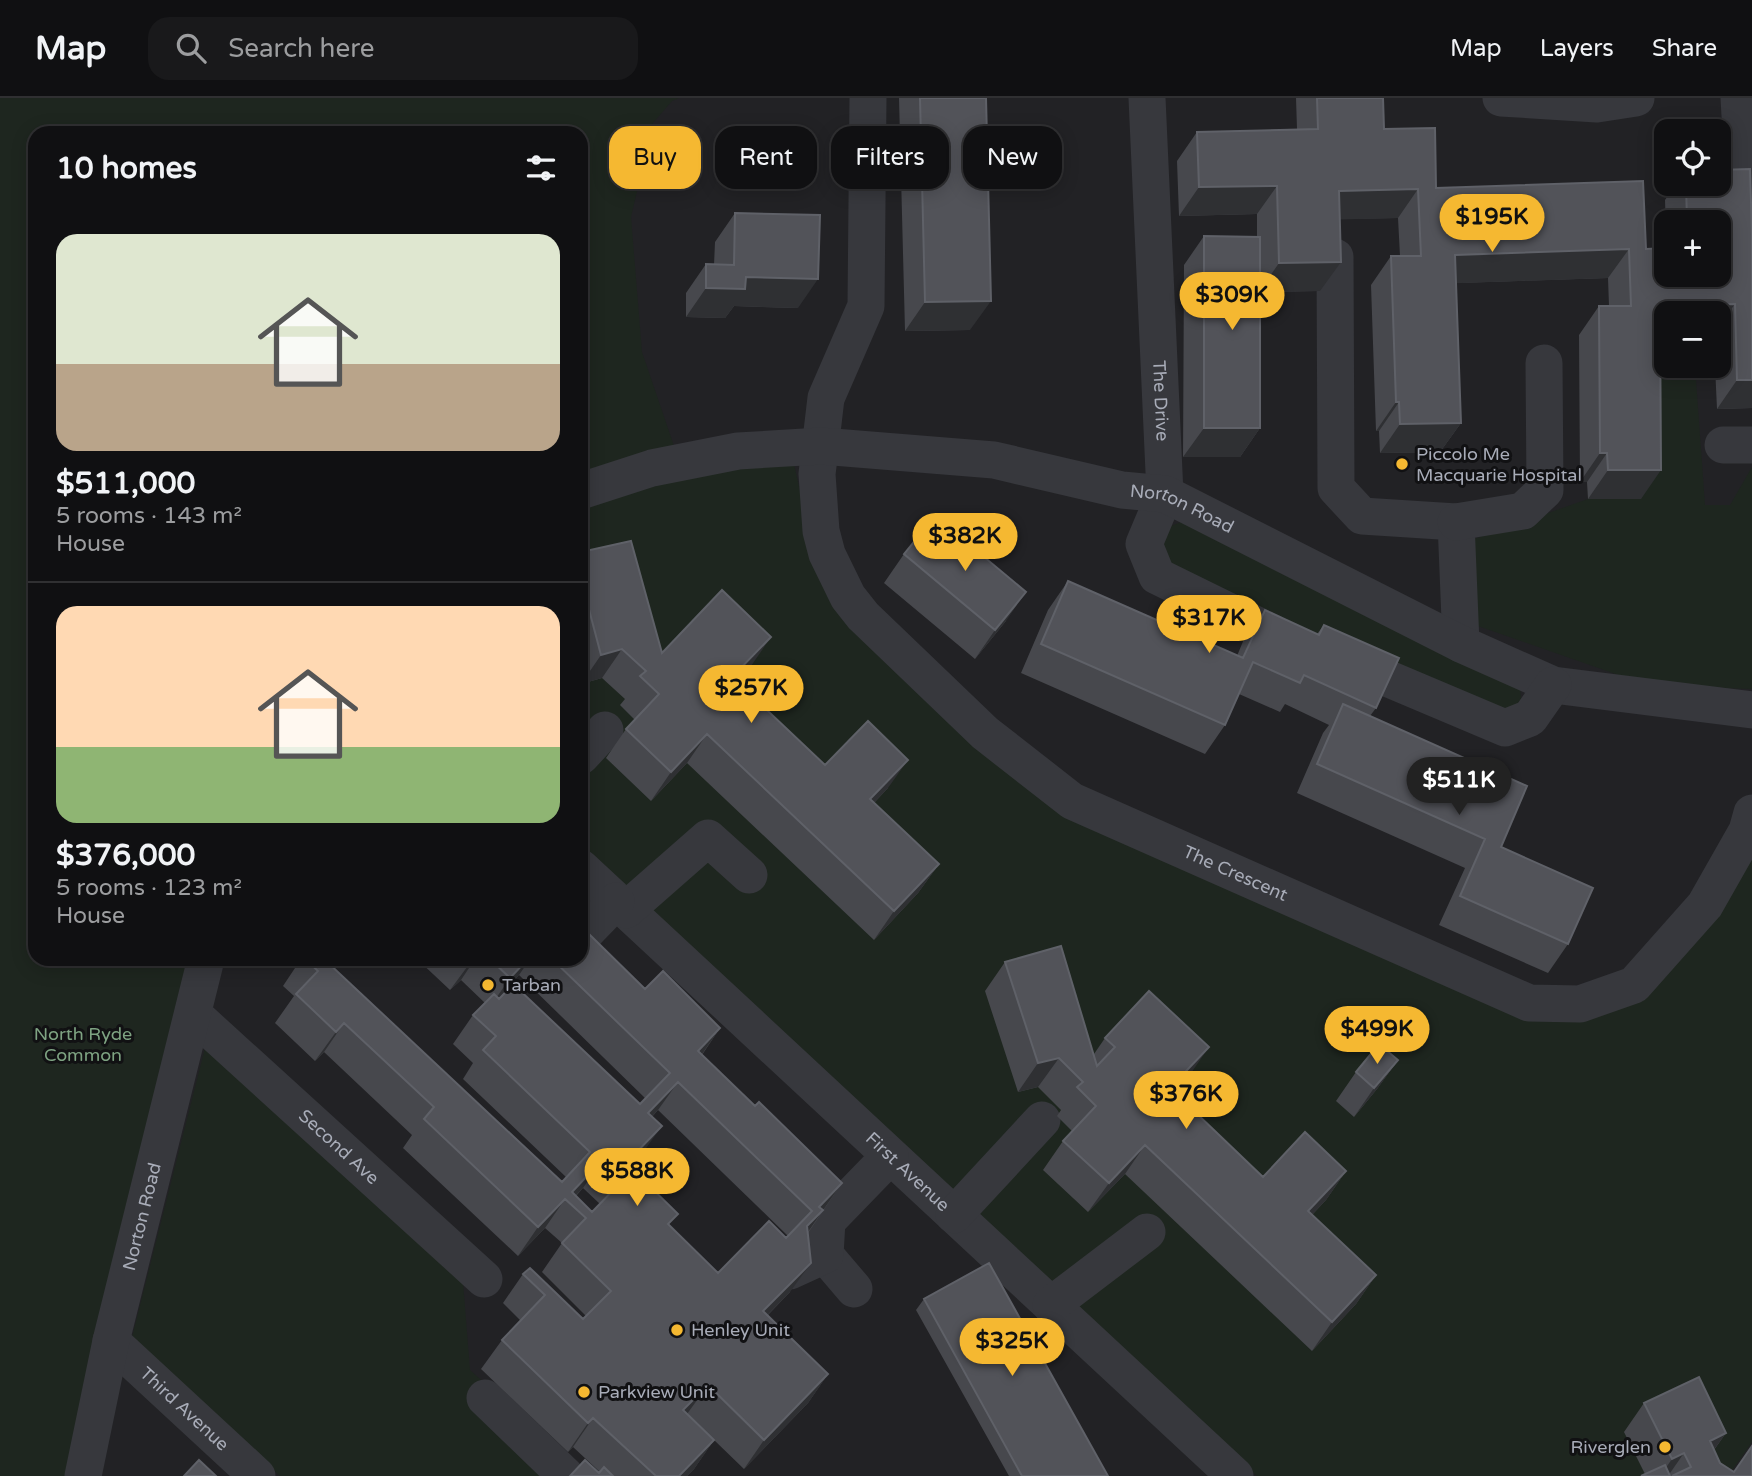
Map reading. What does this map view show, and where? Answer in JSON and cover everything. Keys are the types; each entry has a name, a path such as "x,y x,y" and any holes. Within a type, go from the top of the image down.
{"lane":[{"name":"The Crescent","path":"868,98 866,306 826,398 816,502 821,531 827,554 848,597 863,616 985,733 1072,801 1529,1003 1580,1003 1634,985 1705,905 1747,831 1752,813"},
{"name":"The Drive","path":"1147,98 1165,494"},
{"path":"1501,98 1597,104 1636,98"},
{"path":"1739,98 1746,222 1752,224"},
{"path":"1335,257 1336,488 1362,516 1456,522 1523,511 1545,490 1544,363"},
{"name":"Norton Road","path":"588,489 652,468 738,451 821,446 994,460 1122,490 1165,494 1461,644 1553,685 1752,710"},
{"path":"1165,494 1144,544 1157,576 1273,633"},
{"path":"1456,522 1461,644"},
{"path":"1337,657 1505,728 1530,718 1553,685"},
{"path":"588,932 708,838 749,874"},
{"name":"First Avenue","path":"588,875 1235,1476"},
{"name":"Norton Road","path":"83,1476 111,1341 204,966"},
{"name":"Second Ave","path":"194,1015 484,1279"},
{"path":"954,1215 1042,1119"},
{"path":"854,1289 825,1255 827,1221 890,1156"},
{"path":"1051,1305 1147,1232"},
{"path":"790,1271 825,1255"},
{"name":"Third Avenue","path":"111,1341 257,1476"},
{"path":"485,1398 565,1476"}],"shaded area":[{"path":"0,98 1752,98 1752,1476 0,1476"}],"green space":[{"name":"North Ryde Common","path":"0,98 679,98 672,101 652,126 609,126 609,189 638,189 631,217 642,352 674,446 588,470 588,126 28,126 28,966 186,966 65,1476 0,1476"},
{"path":"1639,334 1654,334 1654,378 1696,378 1705,505 1730,505 1752,467 1752,689 1647,685 1478,626 1474,539 1588,499 1640,499"},
{"path":"760,461 794,464 812,545 982,748 1594,1015 1752,841 1752,1442 1728,1476 1257,1476 588,855 588,502"},
{"path":"1184,521 1520,687 1521,699 1514,709 1489,709 1164,568 1160,541 1171,526"},
{"path":"206,1044 463,1282 470,1370 589,1476 280,1476 131,1341"}],"building":[{"path":"920,98 986,98 987,126 963,126 963,189 988,189 991,301 925,302 922,189 949,189 949,126 921,126"},
{"path":"1317,98 1383,98 1384,129 1435,128 1436,188 1643,181 1646,249 1654,249 1654,287 1731,287 1731,210 1687,210 1686,196 1731,196 1731,170 1750,169 1752,380 1737,380 1735,304 1731,304 1731,301 1654,301 1654,378 1660,378 1661,470 1608,470 1607,453 1600,453 1599,306 1631,306 1629,249 1455,255 1461,423 1400,424 1399,402 1396,402 1391,256 1421,256 1418,189 1339,191 1341,262 1279,263 1277,186 1199,187 1197,132 1318,129"},
{"path":"735,213 820,215 818,279 746,277 745,289 706,288 706,264 734,265"},
{"path":"1204,236 1260,237 1260,428 1204,428"},
{"path":"935,516 1026,592 995,630 904,554"},
{"path":"631,541 662,653 722,590 771,637 732,677 825,765 868,721 908,760 870,799 939,864 894,911 707,734 671,772 626,729 659,694 640,676 646,671 622,649 601,655 588,606 588,550"},
{"path":"1068,581 1243,658 1265,610 1319,635 1324,625 1399,658 1376,708 1304,675 1300,683 1253,662 1225,725 1041,644"},
{"path":"1343,704 1527,786 1501,847 1593,888 1568,944 1460,896 1485,839 1317,764"},
{"path":"590,935 645,989 663,971 720,1028 698,1051 755,1106 759,1102 842,1183 819,1207 823,1210 807,1226 811,1263 763,1311 828,1374 764,1440 708,1385 683,1410 714,1440 679,1476 656,1476 593,1418 588,1423 502,1340 545,1295 523,1274 530,1268 583,1319 611,1291 562,1243 586,1218 565,1199 538,1227 424,1119 434,1107 344,1023 336,1032 296,994 318,971 313,966 331,966 562,1182 590,1152 483,1050 496,1036 473,1015 494,994 499,999 513,984 640,1104 670,1073 559,966 588,966","holes":["678,1082 812,1211 786,1238 769,1221 718,1273 668,1224 678,1214 626,1163 662,1126 648,1113","603,1159 624,1179 592,1212 572,1192"]},
{"path":"1061,946 1097,1066 1115,1047 1105,1038 1149,991 1209,1047 1170,1088 1263,1177 1305,1132 1346,1171 1308,1211 1376,1275 1332,1322 1145,1145 1109,1183 1063,1141 1096,1106 1077,1087 1083,1082 1059,1058 1038,1063 1005,962"},
{"path":"497,966 521,966 510,978"},
{"path":"1379,1044 1398,1060 1374,1088 1356,1072"},
{"path":"989,1263 1108,1476 1022,1476 924,1299"},
{"path":"1699,1377 1726,1433 1710,1441 1720,1463 1734,1472 1752,1446 1752,1476 1672,1476 1691,1467 1684,1453 1672,1459 1644,1403"},
{"path":"199,1460 216,1476 184,1476"},
{"path":"585,1460 599,1473 604,1467 613,1476 570,1476"},
{"path":"1665,1465 1670,1476 1641,1476"}],"place":[{"name":"Piccolo Me Macquarie Hospital","path":"1402,464"},
{"name":"Tarban","path":"488,985"},
{"name":"Henley Unit","path":"677,1330"},
{"name":"Parkview Unit","path":"584,1392"},
{"name":"Riverglen","path":"1665,1447"}]}
